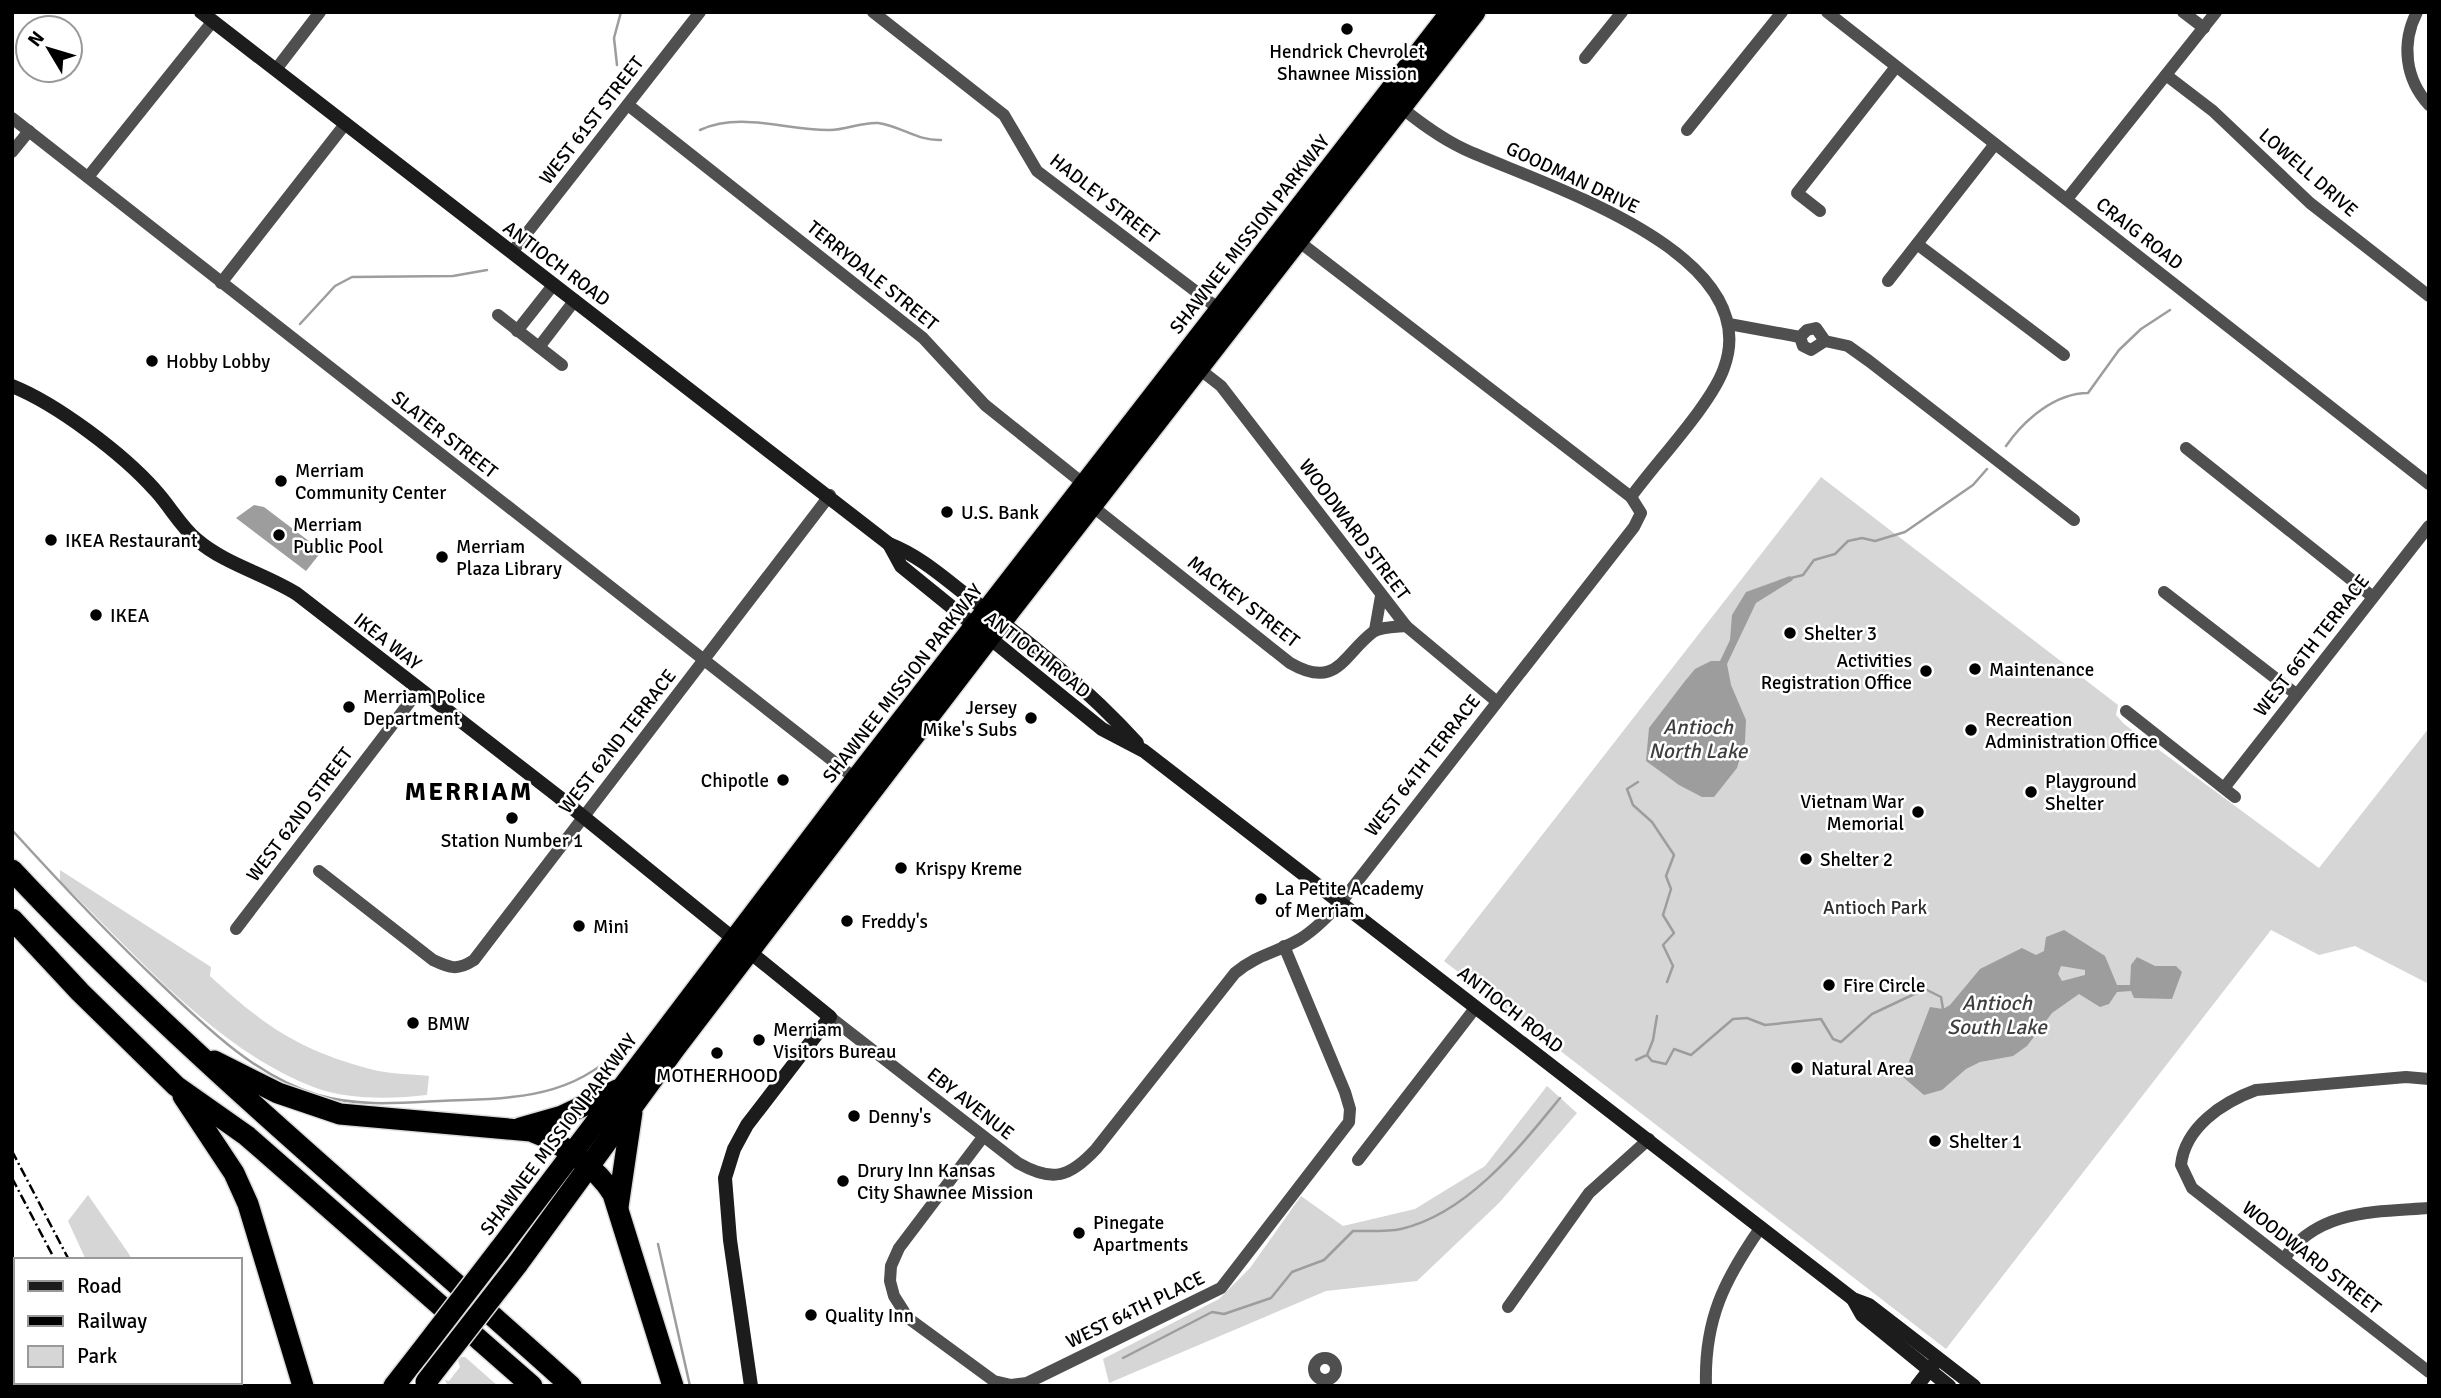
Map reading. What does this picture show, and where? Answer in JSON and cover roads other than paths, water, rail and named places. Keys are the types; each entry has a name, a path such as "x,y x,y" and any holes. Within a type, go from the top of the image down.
{"highway":[{"name":"SHAWNEE MISSION PARKWAY","path":"1393,101 1451,12"},
{"name":"SHAWNEE MISSION PARKWAY","path":"394,1386 622,1088 834,843 1085,485 1226,315 1393,101 1475,12"},
{"name":"SHAWNEE MISSION PARKWAY","path":"425,1384 633,1110 856,779 987,624 1092,506 1198,368 1226,315"},
{"path":"834,843 857,789 856,779"},
{"path":"12,870 97,959 193,1051 571,1386"},
{"path":"12,919 80,992 176,1086 247,1136 532,1386"},
{"path":"193,1051 278,1093 340,1114 543,1135 607,1183 618,1207 673,1386"},
{"path":"176,1086 234,1173 248,1204 303,1386"},
{"path":"514,1130 562,1116 622,1088"},
{"path":"618,1207 633,1110"}],"main road":[{"name":"ANTIOCH ROAD","path":"207,17 277,68 830,495 889,544 910,552 1102,729 1144,751 1342,901 1853,1299 1870,1305 1975,1386"},
{"name":"IKEA WAY","path":"12,386 36,396 139,473 197,540 211,551 262,573 296,594 743,945"},
{"name":"ANTIOCH ROAD","path":"889,544 901,566 987,624 1112,716 1144,751"},
{"name":"EBY AVENUE","path":"743,945 830,1017"},
{"path":"751,1386 725,1178 734,1149 747,1125 830,1017"},
{"name":"ANTIOCH ROAD","path":"1853,1299 1862,1315 1949,1386"},
{"path":"1917,1386 1939,1358"}],"street":[{"path":"277,68 320,12"},
{"name":"WEST 61ST STREET","path":"512,252 700,12"},
{"name":"HADLEY STREET","path":"873,12 1004,115 1037,171 1226,315"},
{"path":"1586,58 1622,12"},
{"path":"1688,130 1782,12"},
{"name":"CRAIG ROAD","path":"1827,12 1895,68 2067,199 2429,484"},
{"path":"2183,12 2204,28"},
{"path":"2067,199 2216,12"},
{"path":"2417,12 2410,28 2408,61 2412,78 2429,105"},
{"path":"88,177 207,17"},
{"path":"1820,211 1797,193 1895,68"},
{"name":"LOWELL DRIVE","path":"2166,75 2213,111 2310,203 2429,296"},
{"name":"GOODMAN DRIVE","path":"1393,101 1461,147 1607,211 1660,242 1711,286 1720,300 1729,324"},
{"name":"TERRYDALE STREET","path":"628,105 923,338 985,405 1085,485"},
{"name":"SLATER STREET","path":"12,118 703,662 856,779"},
{"path":"221,283 346,122"},
{"path":"12,152 29,131"},
{"path":"1888,281 1995,144"},
{"path":"1289,234 1631,497 1719,380 1727,358 1729,324 1800,337 1807,330 1816,328 1825,341 1848,346 1869,361 2074,520"},
{"path":"1917,243 2064,355"},
{"path":"517,331 554,284"},
{"path":"539,347 575,300"},
{"path":"498,315 562,365"},
{"name":"WOODWARD STREET","path":"1198,368 1221,386 1406,626 1496,701"},
{"path":"2186,448 2373,597"},
{"name":"WEST 62ND TERRACE","path":"319,871 433,960 452,969 463,967 474,960 830,495"},
{"name":"WEST 64TH TERRACE","path":"1060,1175 1074,1171 1096,1149 1235,973 1255,957 1284,946 1320,925 1342,901 1634,527 1641,513 1631,497"},
{"name":"MACKEY STREET","path":"1092,506 1302,669 1326,673 1336,669 1375,630"},
{"name":"WEST 66TH TERRACE","path":"2224,788 2429,526"},
{"path":"2164,592 2296,695"},
{"path":"1381,596 1375,630 1406,626"},
{"name":"WEST 62ND STREET","path":"236,929 419,690"},
{"path":"2126,711 2235,797"},
{"name":"WEST 64TH PLACE","path":"983,1137 899,1248 891,1266 890,1281 894,1296 908,1318 985,1376 1010,1385 1027,1383 1221,1289 1349,1122 1350,1110 1345,1092 1284,946"},
{"path":"1358,1160 1476,1007"},
{"name":"EBY AVENUE","path":"830,1017 983,1137 1038,1175 1060,1175"},
{"name":"WOODWARD STREET","path":"2429,1079 2406,1077 2256,1090 2237,1097 2213,1113 2188,1141 2181,1165 2192,1188 2429,1372"},
{"path":"1508,1307 1589,1193 1649,1139"},
{"path":"2284,1259 2304,1236 2333,1219 2364,1213 2429,1208"},
{"path":"1706,1386 1706,1346 1720,1293 1731,1269 1761,1227"}],"water":[{"name":"Merriam Public Pool","path":"254,505 264,507 322,551 306,571 236,518"},
{"name":"Antioch North Lake","path":"1790,576 1793,580 1756,603 1727,664 1731,685 1746,720 1745,742 1737,768 1714,797 1702,797 1679,785 1646,761 1649,728 1695,669 1711,661 1720,661 1730,640 1732,615 1746,592"},
{"name":"Antioch South Lake","path":"2064,930 2105,956 2117,985 2130,985 2131,965 2137,957 2155,966 2176,966 2182,972 2172,999 2134,998 2131,991 2117,992 2109,1004 2100,1007 2079,994 2052,1013 2027,1046 2013,1056 1980,1062 1966,1069 1942,1090 1924,1095 1903,1077 1930,1007 1943,1009 1950,1005 1980,969 2022,948 2036,955 2044,951 2046,937","holes":["2061,966 2085,970 2085,975 2062,981 2058,974"]}],"waterway":[{"path":"617,65 614,38 621,12"},
{"path":"700,130 732,122 765,123 814,130 878,123 924,138 941,140"},
{"path":"300,324 335,286 352,277 453,276 487,270"},
{"path":"2006,446 2041,410 2064,398 2088,393 2119,350 2141,329 2170,310"},
{"path":"1791,578 1803,575 1814,560 1835,554 1848,541 1862,538 1875,541 1905,532 1973,485 1987,469"},
{"path":"1638,782 1627,789 1633,805 1652,822 1674,855 1666,876 1671,889 1663,915 1674,933 1663,945 1673,966 1667,982"},
{"path":"12,830 124,948 215,1034 274,1076 318,1095 354,1102 391,1103 489,1099 533,1094 573,1082 610,1058 628,1041"},
{"path":"1647,1055 1652,1061 1666,1064 1674,1049 1691,1055 1733,1019 1747,1018 1765,1025 1821,1019 1833,1039 1841,1042 1872,1014 1925,989 1941,997 1943,1009"},
{"path":"1636,1060 1647,1055 1657,1016"},
{"path":"1123,1358 1212,1312 1224,1314 1271,1298 1292,1272 1324,1260 1353,1231 1401,1229 1448,1209 1470,1194 1510,1157 1560,1098"},
{"path":"658,1244 690,1386"}],"railway":[{"path":"12,1151 68,1258"},
{"path":"12,1178 54,1258"}],"place":[{"name":"Hendrick Chevrolet Shawnee Mission","path":"1347,29"},
{"name":"Hobby Lobby","path":"152,361"},
{"name":"Merriam Community Center","path":"281,481"},
{"name":"U.S. Bank","path":"947,512"},
{"name":"Merriam Public Pool","path":"279,535"},
{"name":"IKEA Restaurant","path":"51,540"},
{"name":"Merriam Plaza Library","path":"442,557"},
{"name":"IKEA","path":"96,615"},
{"name":"Shelter 3","path":"1790,633"},
{"name":"Maintenance","path":"1975,669"},
{"name":"Activities Registration Office","path":"1926,671"},
{"name":"Merriam Police Department","path":"349,707"},
{"name":"Jersey Mike's Subs","path":"1031,718"},
{"name":"Recreation Administration Office","path":"1971,730"},
{"name":"Chipotle","path":"783,780"},
{"name":"Playground Shelter","path":"2031,792"},
{"name":"Vietnam War Memorial","path":"1918,812"},
{"name":"Station Number 1","path":"512,818"},
{"name":"Shelter 2","path":"1806,859"},
{"name":"Krispy Kreme","path":"901,868"},
{"name":"La Petite Academy of Merriam","path":"1261,899"},
{"name":"Freddy's","path":"847,921"},
{"name":"Mini","path":"579,926"},
{"name":"Fire Circle","path":"1829,985"},
{"name":"BMW","path":"413,1023"},
{"name":"Merriam Visitors Bureau","path":"759,1040"},
{"name":"MOTHERHOOD","path":"717,1053"},
{"name":"Natural Area","path":"1797,1068"},
{"name":"Denny's","path":"854,1116"},
{"name":"Shelter 1","path":"1935,1141"},
{"name":"Drury Inn Kansas City Shawnee Mission","path":"843,1181"},
{"name":"Pinegate Apartments","path":"1079,1233"},
{"name":"Quality Inn","path":"811,1315"}],"district":[{"name":"MERRIAM","path":"469,791"}],"park label":[{"name":"Antioch Park","path":"1875,907"}]}
